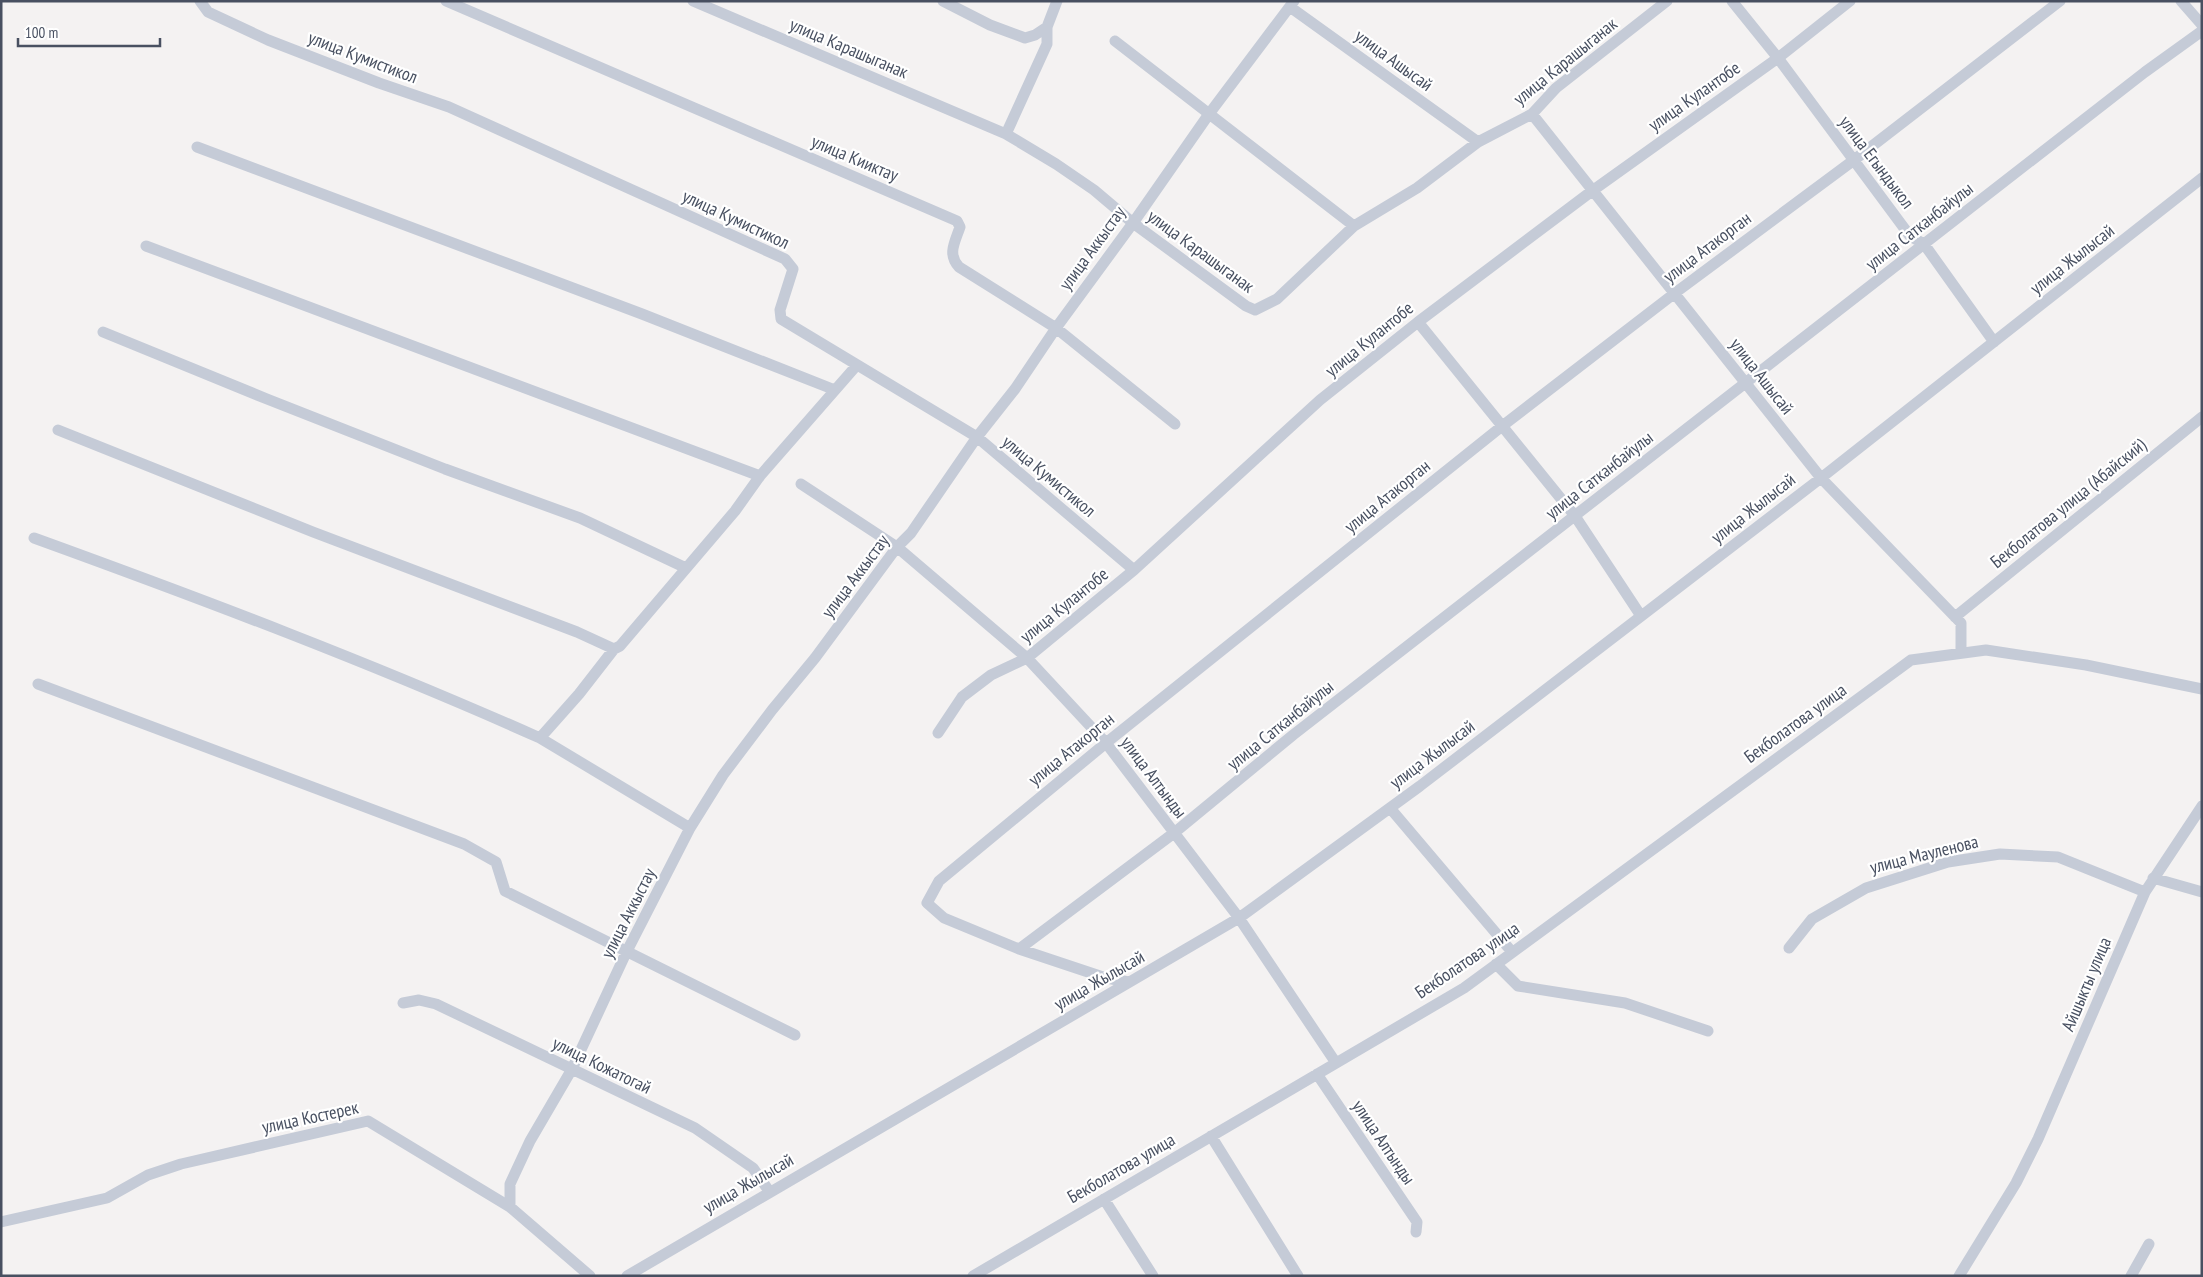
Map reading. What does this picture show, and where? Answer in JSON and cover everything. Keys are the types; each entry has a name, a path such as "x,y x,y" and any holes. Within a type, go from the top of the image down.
{"street":[{"name":"улица Кумистикол","path":"200,1 208,12 268,40 379,83 449,107 785,259 793,269 780,310 781,319 976,437 1134,570"},
{"name":"улица Кииктау","path":"446,1 957,221 960,227 952,250 952,260 959,267 1056,328 1175,424"},
{"name":"улица Карашыганак","path":"693,1 1006,134 1056,164 1094,190 1133,223 1246,306 1256,310 1277,299 1354,226 1417,188 1478,142 1532,114 1556,88 1666,1"},
{"path":"943,1 1025,38 1047,27"},
{"path":"1006,134 1047,44 1047,27 1057,1"},
{"name":"улица Егындыкол","path":"1732,1 1778,58 1910,236 1924,244 1994,342"},
{"name":"улица Кулантобе","path":"938,733 962,698 990,675 1027,658 1134,570 1320,400 1418,322 1592,191 1778,58 1850,1"},
{"name":"улица Атакорган","path":"1129,982 1106,978 1019,949 944,918 927,903 939,881 1106,743 1501,427 1675,293 1854,160 2060,1"},
{"path":"2181,1 2202,25"},
{"name":"улица Аккыстау","path":"510,1207 510,1184 530,1141 572,1069 626,953 690,828 723,775 772,710 815,658 897,547 911,533 976,437 1015,389 1056,328 1133,223 1209,114 1292,4"},
{"name":"улица Ашысай","path":"1292,4 1478,142"},
{"name":"улица Сатканбайулы","path":"1019,949 1174,833 1294,735 1744,383 2145,72 2202,31"},
{"path":"1114,41 1354,226"},
{"name":"улица Ашысай","path":"1532,114 1821,478 1961,623 1961,653"},
{"path":"197,147 642,314 835,390"},
{"name":"улица Жылысай","path":"627,1276 1239,918 1390,808 1821,478 2202,178"},
{"path":"146,246 760,476"},
{"path":"1418,322 1501,427 1575,516 1641,616"},
{"path":"103,332 267,400 580,518 686,568"},
{"path":"540,738 579,694 614,649 620,646 735,511 760,476 857,365"},
{"name":"Бекболатова улица (Абайский)","path":"1955,617 2202,417"},
{"path":"58,430 313,532 577,632 614,649"},
{"name":"улица Алтынды","path":"801,484 897,547 1027,658 1106,743 1239,918 1336,1063"},
{"path":"34,538 208,601 346,655 540,738 690,828"},
{"path":"1961,653 1986,650 2068,662 2202,689"},
{"name":"Бекболатова улица","path":"973,1276 991,1271 1104,1199 1464,988 1911,660 1961,653"},
{"path":"38,684 464,844 496,862 505,891 626,953 795,1035"},
{"name":"Айшыкты улица","path":"1959,1276 2016,1183 2038,1139 2145,892 2202,806"},
{"path":"1390,808 1512,952"},
{"name":"улица Мауленова","path":"1788,948 1812,919 1866,888 1948,862 2000,854 2058,857 2145,892"},
{"path":"2153,878 2202,892"},
{"path":"1496,964 1518,986 1625,1004 1708,1031"},
{"name":"улица Кожатогай","path":"403,1003 419,1000 436,1004 695,1128 752,1168 770,1191"},
{"name":"улица Алтынды","path":"1317,1074 1417,1222 1416,1232"},
{"name":"улица Костерек","path":"1,1222 108,1198 148,1175 181,1164 368,1121 510,1207 590,1276"},
{"path":"1212,1136 1298,1276"},
{"path":"1104,1199 1153,1276"},
{"path":"2131,1276 2149,1244"}]}
